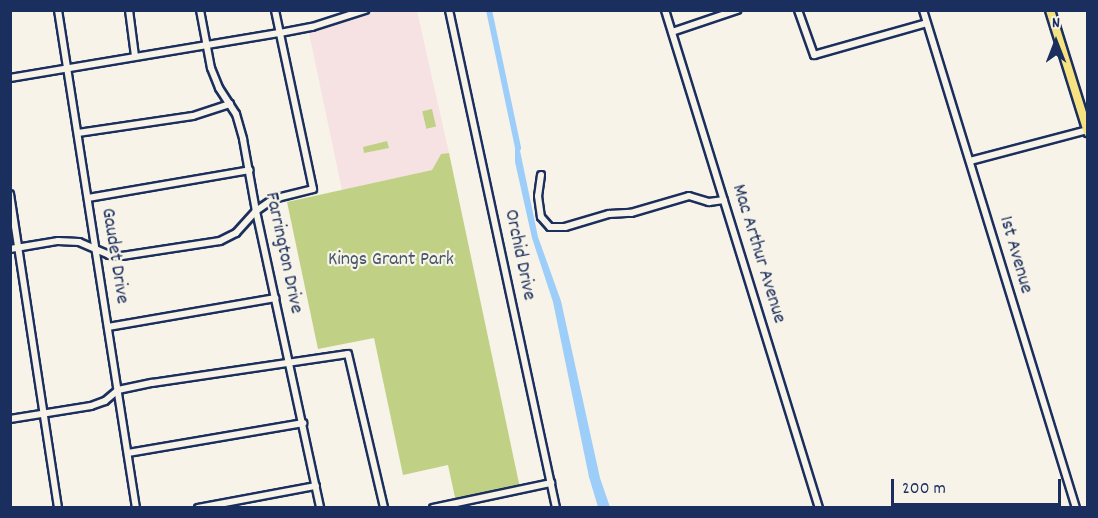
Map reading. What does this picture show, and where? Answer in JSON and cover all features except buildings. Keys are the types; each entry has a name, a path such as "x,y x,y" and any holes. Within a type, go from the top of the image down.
{"main road":[{"path":"1050,10 1087,131"}],"street":[{"name":"Gaudet Drive","path":"57,10 136,507"},
{"path":"129,10 135,56"},
{"name":"Farrington Drive","path":"200,10 206,45 219,88 230,104 243,139 256,211 291,362 320,507"},
{"path":"10,249 58,241 79,242 109,255 122,256 220,241 236,233 256,211 273,199 313,189 275,10"},
{"path":"10,78 312,27 365,10"},
{"name":"Orchid Drive","path":"449,10 556,507"},
{"name":"Mac Arthur Avenue","path":"665,10 819,507"},
{"path":"672,32 737,10"},
{"path":"798,10 814,55 927,23"},
{"name":"1st Avenue","path":"923,10 1076,507"},
{"path":"78,133 193,116 230,104"},
{"path":"970,161 1087,131"},
{"path":"88,198 168,186 249,170"},
{"path":"541,175 538,196 541,217 550,228 565,227 609,214 631,213 688,196 709,202 723,200"},
{"path":"10,194 58,507"},
{"path":"108,327 276,298"},
{"path":"10,419 91,406 105,401 118,390 348,354 384,507"},
{"path":"128,453 303,423"},
{"path":"433,507 550,483"},
{"path":"198,507 316,486"},
{"path":"468,500 469,507"}],"shaded area":[{"path":"377,11 417,11 449,153 441,154 432,170 342,190 309,33"}],"green space":[{"path":"432,109 436,127 426,129 422,111"},
{"path":"387,141 389,148 364,153 363,147"},
{"name":"Kings Grant Park","path":"449,153 520,488 456,502 448,465 403,475 374,338 318,349 287,202 432,170 441,154"}],"water":[{"path":"515,141 518,141 538,237 561,301 600,478 610,507 598,507 589,477 553,302 532,238 515,162"}],"waterway":[{"path":"489,10 518,148"}]}
